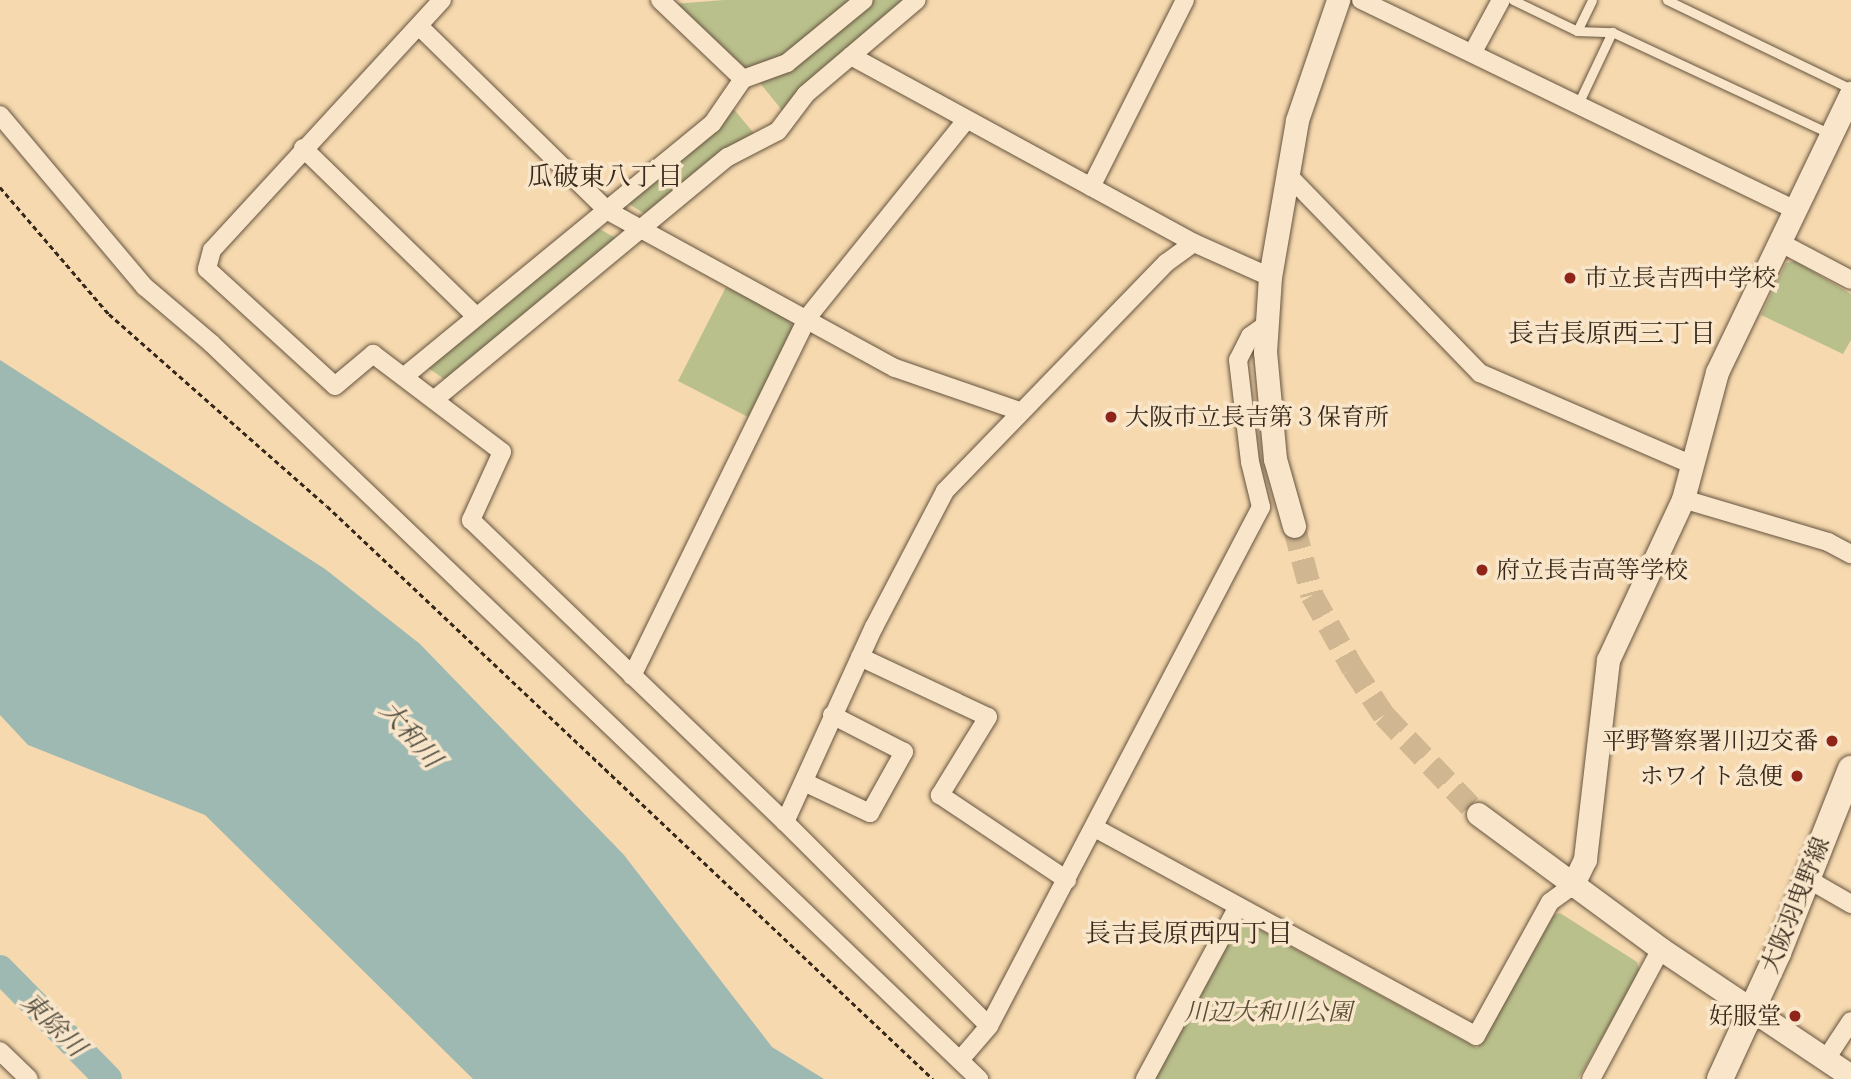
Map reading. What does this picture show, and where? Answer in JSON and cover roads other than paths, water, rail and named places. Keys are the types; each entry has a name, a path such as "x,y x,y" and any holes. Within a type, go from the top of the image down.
{"main road":[{"name":"大阪羽曳野線","path":"1720,1079 1851,769"}],"street":[{"path":"442,0 212,250 207,269 335,386 373,354 435,398 502,453 471,520 785,822 989,1026"},
{"path":"660,0 743,79"},
{"path":"405,375 712,124 743,79 787,63 864,0"},
{"path":"435,398 728,157 778,131 806,94 917,0"},
{"path":"1091,187 1185,0"},
{"path":"1294,526 1275,459 1267,324 1270,277 1297,120 1338,0"},
{"path":"1362,0 1793,209"},
{"path":"1473,52 1501,0"},
{"path":"420,27 608,211 895,368 1019,411"},
{"path":"852,56 1194,243 1270,277"},
{"path":"1095,828 1476,1036 1550,902 1572,886 1585,859 1608,660 1683,499 1690,464 1717,372 1851,91"},
{"path":"0,115 145,286 211,343 979,1079"},
{"path":"632,676 807,318 966,120"},
{"path":"303,148 476,316"},
{"path":"1286,173 1480,373 1690,464"},
{"path":"1779,242 1851,280"},
{"path":"785,822 860,657 945,491 1019,411 1166,263 1194,243"},
{"path":"960,1060 989,1026 1261,507 1250,462 1238,360 1241,347 1267,324"},
{"path":"1683,499 1828,542 1851,554"},
{"path":"860,657 988,717 940,795 1067,880"},
{"path":"804,782 870,813 904,752 832,715"},
{"path":"1478,814 1572,886 1661,949 1851,1076"},
{"path":"1806,878 1851,904"},
{"path":"1145,1079 1238,906"},
{"path":"1591,1079 1661,949"},
{"path":"1825,1059 1851,1021"},
{"path":"0,1051 29,1079"}],"lane":[{"path":"1513,0 1577,30 1612,32 1831,134"},
{"path":"1577,30 1592,0"},
{"path":"1667,0 1851,91"},
{"path":"1578,104 1612,32"}],"water":[{"name":"大和川","path":"0,360 325,569 420,644 624,855 772,1047 824,1079 473,1079 205,815 28,745 0,715"}],"waterway":[{"name":"東除川","path":"0,969 108,1079"}],"tunnel":[{"path":"1294,526 1312,595 1353,668 1384,715 1478,814"}],"place":[{"name":"市立長吉西中学校","path":"1570,278"},
{"name":"大阪市立長吉第３保育所","path":"1111,417"},
{"name":"府立長吉高等学校","path":"1482,570"},
{"name":"平野警察署川辺交番","path":"1832,741"},
{"name":"ホワイト急便","path":"1797,776"},
{"name":"好服堂","path":"1795,1016"}],"district":[{"name":"瓜破東八丁目","path":"605,176"},
{"name":"長吉長原西三丁目","path":"1612,333"},
{"name":"長吉長原西四丁目","path":"1189,933"}],"park label":[{"name":"川辺大和川公園","path":"1268,1012"}]}
